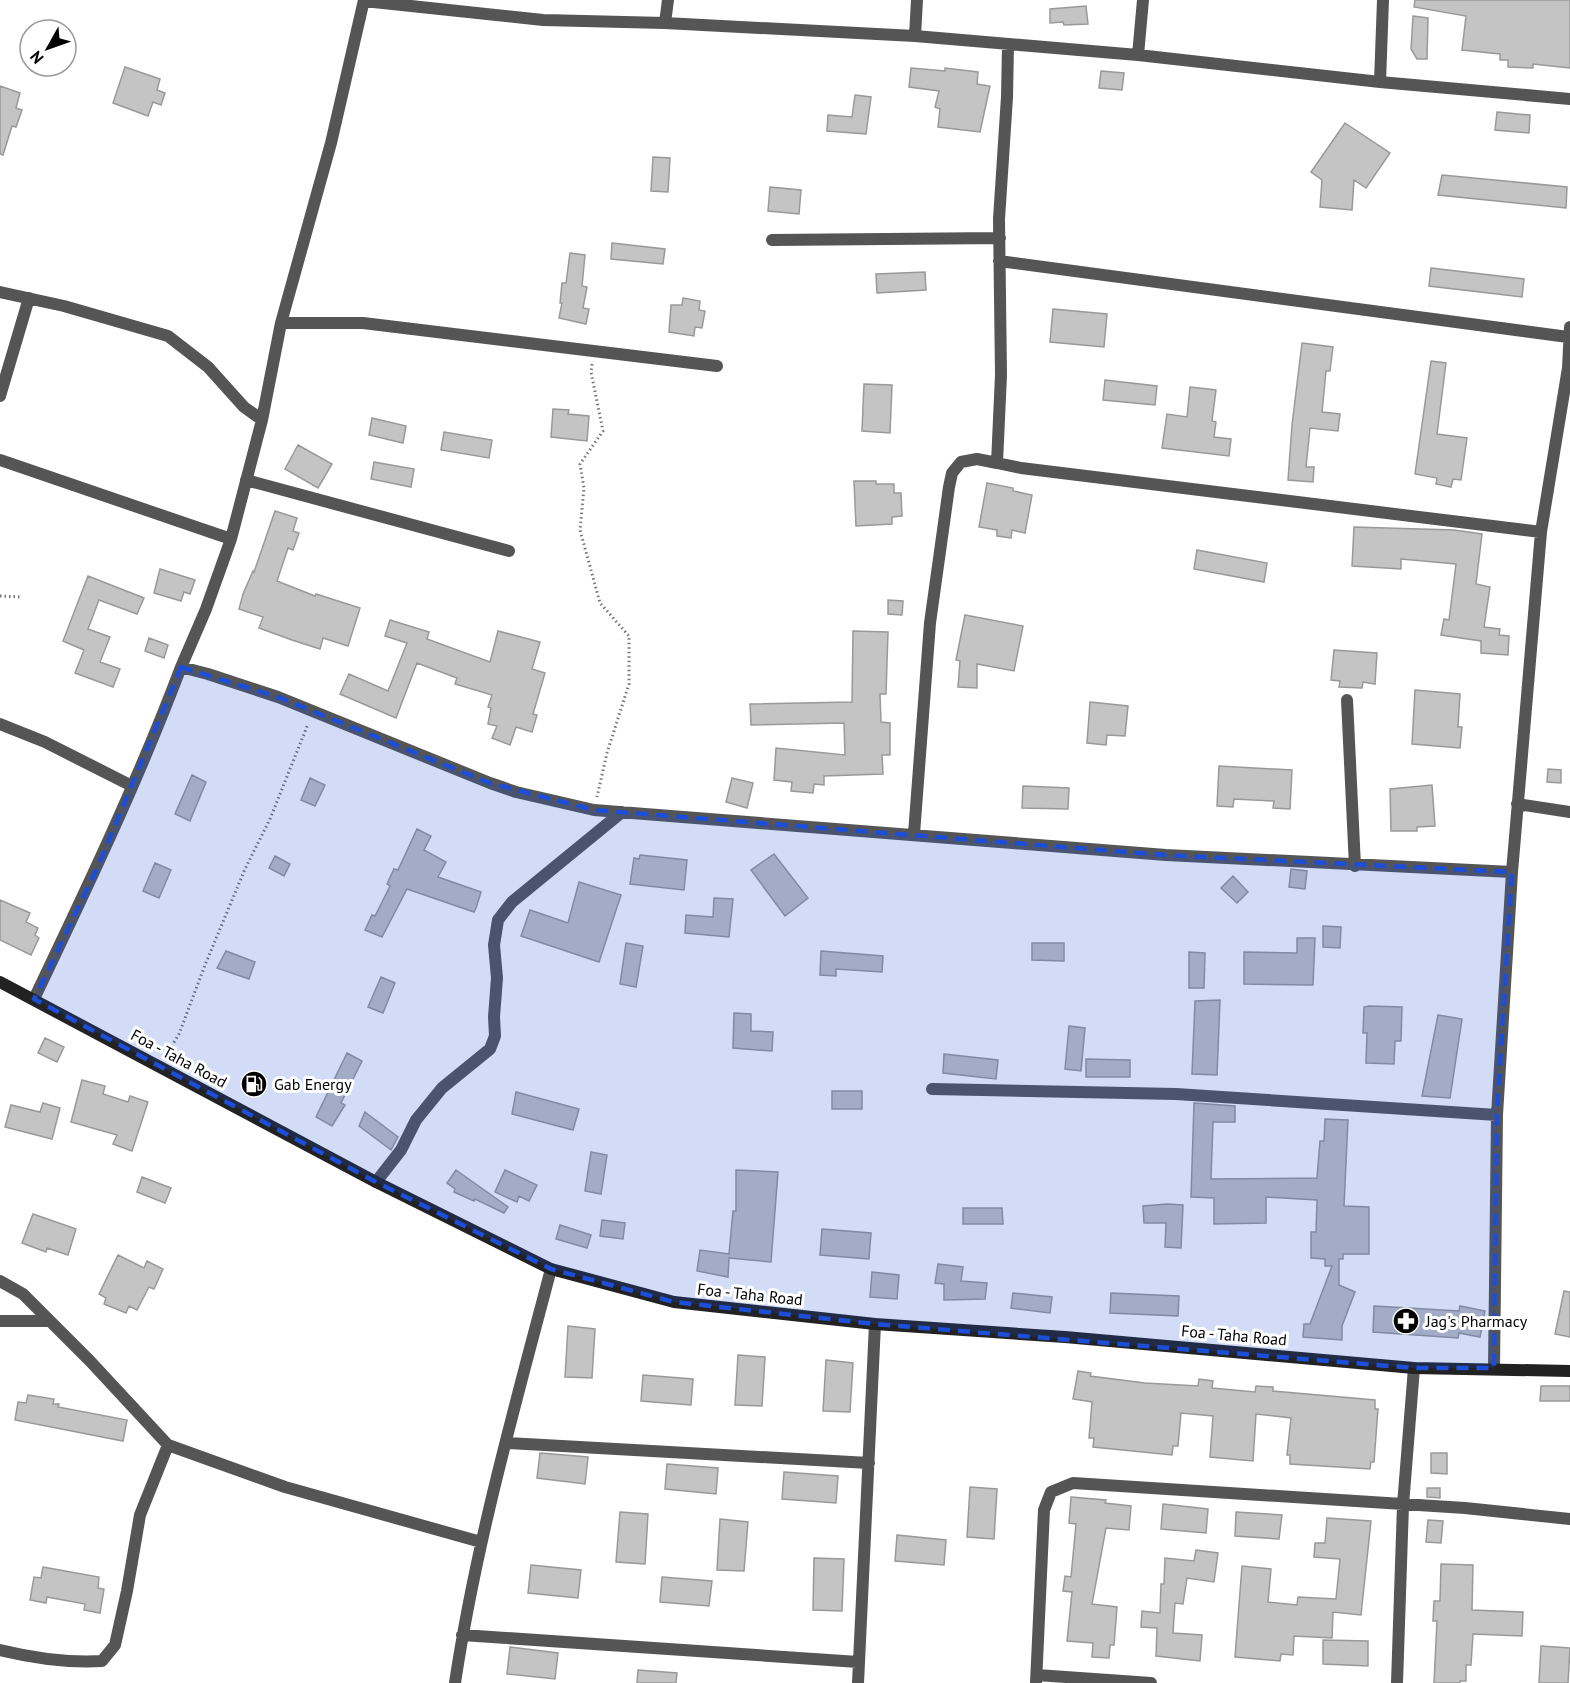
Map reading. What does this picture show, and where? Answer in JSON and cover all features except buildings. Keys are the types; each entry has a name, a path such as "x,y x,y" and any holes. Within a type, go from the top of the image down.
{"street":[{"path":"665,23 668,0"},
{"path":"915,36 917,0"},
{"path":"1138,55 1143,0"},
{"path":"1380,82 1383,0"},
{"path":"34,999 97,868 156,732 206,609 231,539 262,420 281,323 331,143 364,1 543,20 665,23 915,36 1138,55 1380,82 1570,99"},
{"path":"997,463 1001,375 999,238 1008,44"},
{"path":"772,240 999,238"},
{"path":"999,261 1569,332 1569,368 1541,532 1512,872 1497,1115 1494,1368"},
{"path":"0,292 168,336 208,367 244,407 262,420"},
{"path":"0,396 29,298"},
{"path":"281,323 363,323 717,366"},
{"path":"914,834 930,622 949,487 952,473 961,462 977,459 1021,468 1541,532"},
{"path":"0,460 231,539"},
{"path":"246,480 508,551"},
{"path":"181,667 208,674 313,711 490,783 516,792 594,810 1166,855 1512,872"},
{"path":"1347,700 1355,866"},
{"path":"0,724 45,742 132,786"},
{"path":"1517,804 1570,812"},
{"path":"376,1182 401,1150 416,1120 442,1088 490,1049 495,1036 497,978 494,945 498,920 512,902 622,812"},
{"name":"Foa - Taha Road","path":"0,982 376,1182 550,1269 674,1302 875,1324 1065,1337 1414,1368 1570,1371"},
{"path":"932,1089 1176,1094 1497,1115"},
{"path":"455,1683 462,1635 481,1542 550,1269"},
{"path":"0,1281 23,1294 90,1361 168,1445 285,1487 481,1542"},
{"path":"0,1321 48,1321"},
{"path":"858,1683 875,1324"},
{"path":"1397,1683 1403,1505 1414,1368"},
{"path":"506,1443 869,1463"},
{"path":"0,1650 43,1658 83,1662 102,1661 115,1645 140,1515 168,1445"},
{"path":"1151,1683 1036,1679 1044,1510 1051,1492 1073,1483 1465,1508 1570,1520"},
{"path":"462,1635 858,1662"}],"path":[{"path":"594,351 591,372 603,431 580,464 584,488 579,530 600,603 629,636 629,684 607,753 594,810"},
{"path":"0,596 22,597"},
{"path":"160,1066 179,1034 205,965 245,869 270,819 313,711"}],"highlighted area":[{"path":"181,667 278,697 490,783 594,810 1166,855 1512,872 1497,1115 1494,1368 1414,1368 875,1324 674,1302 551,1269 376,1182 34,999 97,868"}],"place":[{"name":"Gab Energy","path":"254,1084"},
{"name":"Jag's Pharmacy","path":"1406,1321"}]}
